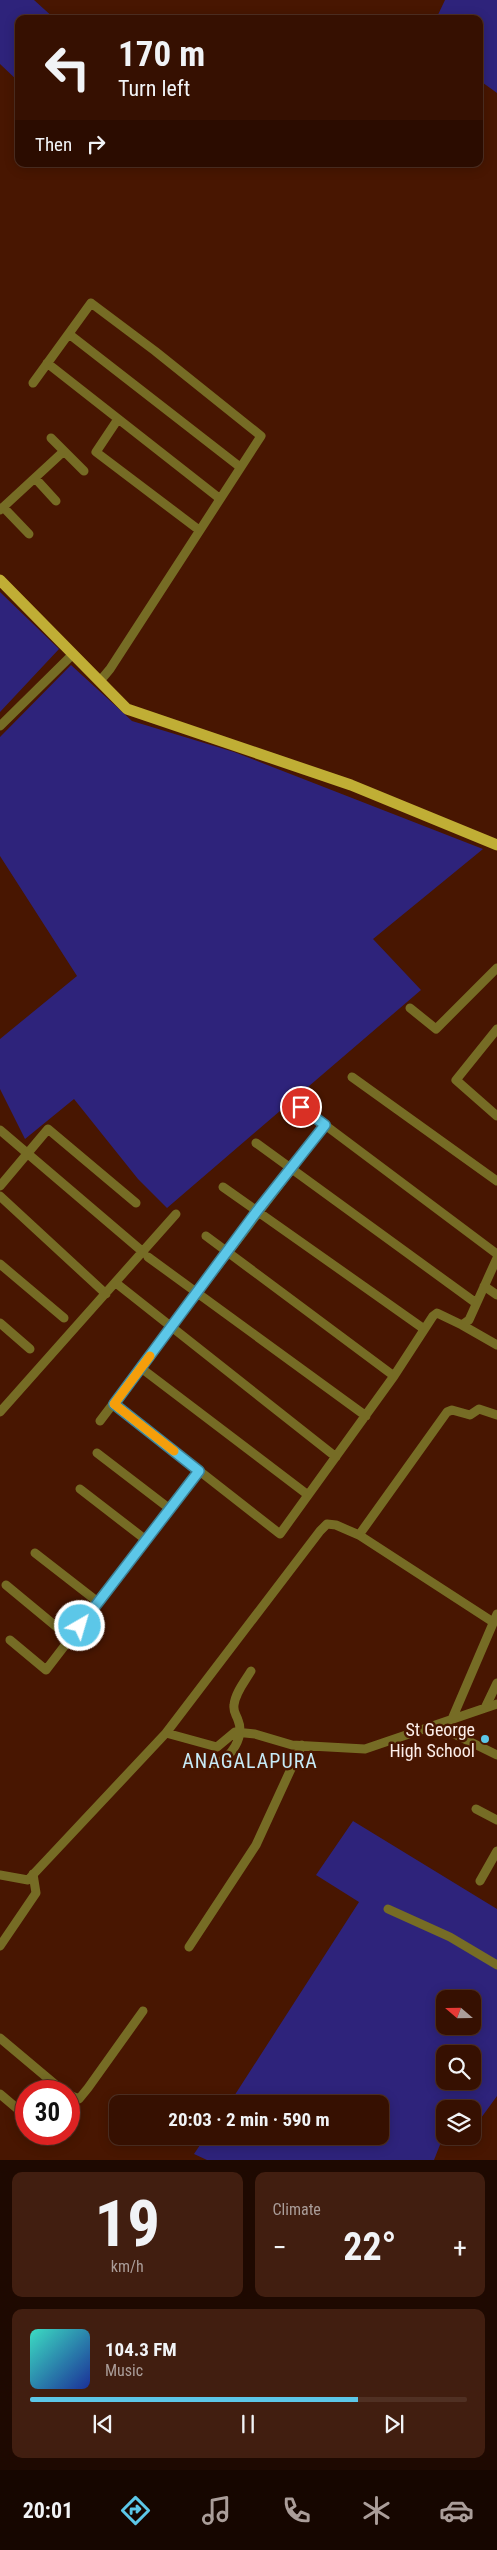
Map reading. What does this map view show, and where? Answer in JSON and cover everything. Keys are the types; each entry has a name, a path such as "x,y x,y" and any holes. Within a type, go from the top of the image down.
{"main road":[{"path":"0,580 127,710 351,785 497,845"}],"street":[{"path":"33,383 92,303 261,436 219,498 110,669 100,681"},
{"path":"69,334 240,467"},
{"path":"47,363 219,498"},
{"path":"118,419 96,452 199,530"},
{"path":"51,438 84,471"},
{"path":"29,534 2,508 64,451"},
{"path":"35,478 56,501"},
{"path":"0,726 73,654"},
{"path":"410,1008 436,1029 497,968"},
{"path":"497,1029 456,1080 497,1116"},
{"path":"352,1077 497,1181"},
{"path":"301,1107 497,1254"},
{"path":"100,1421 257,1211 325,1125"},
{"path":"0,1130 146,1255 196,1294 366,1416"},
{"path":"0,1186 48,1130 136,1203"},
{"path":"256,1143 476,1303"},
{"path":"223,1187 424,1329"},
{"path":"0,1196 106,1294"},
{"path":"0,1412 116,1283 146,1255 176,1214"},
{"path":"206,1236 394,1376"},
{"path":"462,1325 469,1320 497,1258"},
{"path":"0,1264 64,1318"},
{"path":"116,1283 336,1457"},
{"path":"484,1286 497,1295"},
{"path":"114,1404 280,1534 366,1416 424,1329 437,1313 462,1325 497,1346"},
{"path":"0,1323 30,1349"},
{"path":"141,1368 308,1496"},
{"path":"359,1535 447,1412 452,1410 470,1415 479,1409 497,1415"},
{"path":"97,1453 170,1509"},
{"path":"10,1640 46,1670 199,1471"},
{"path":"80,1489 146,1540"},
{"path":"0,1875 28,1880 166,1732 327,1524 336,1525 359,1535 495,1618 452,1719"},
{"path":"35,1553 98,1602"},
{"path":"6,1585 70,1638"},
{"path":"215,1764 228,1757 240,1732 239,1720 233,1709 235,1699 251,1671"},
{"path":"485,1708 497,1683"},
{"path":"166,1732 217,1747 235,1732 240,1732 302,1745 365,1750 497,1704"},
{"path":"436,1725 497,1755"},
{"path":"189,1947 256,1845 302,1745"},
{"path":"476,1808 497,1820"},
{"path":"480,1881 497,1851"},
{"path":"0,1946 36,1893 33,1874"},
{"path":"388,1910 450,1937 497,1965"},
{"path":"80,2097 143,2011"},
{"path":"0,2038 50,2080"},
{"path":"0,2094 15,2107"}],"shaded area":[{"path":"0,0 34,0 51,15 15,15 15,78 0,64"},
{"path":"445,0 497,0 497,93 483,83 483,15 438,15"},
{"path":"0,592 59,649 0,712"},
{"path":"71,665 132,721 234,752 483,849 373,939 421,990 167,1208 138,1179 74,1099 25,1139 0,1089 0,1039 77,976 0,856 0,737"},
{"path":"353,1821 497,1909 497,2096 481,2118 481,2100 436,2100 436,2145 440,2145 434,2160 207,2160 194,2154 200,2145 389,2145 389,2095 235,2095 359,1902 316,1875"}],"slow traffic":[{"path":"150,1356 114,1404 174,1451"}],"place":[{"name":"St George High School","path":"485,1739"}],"district":[{"name":"ANAGALAPURA","path":"250,1761"}],"route":[{"path":"80,1626 199,1471 114,1404 257,1211 325,1125 301,1107"}]}
